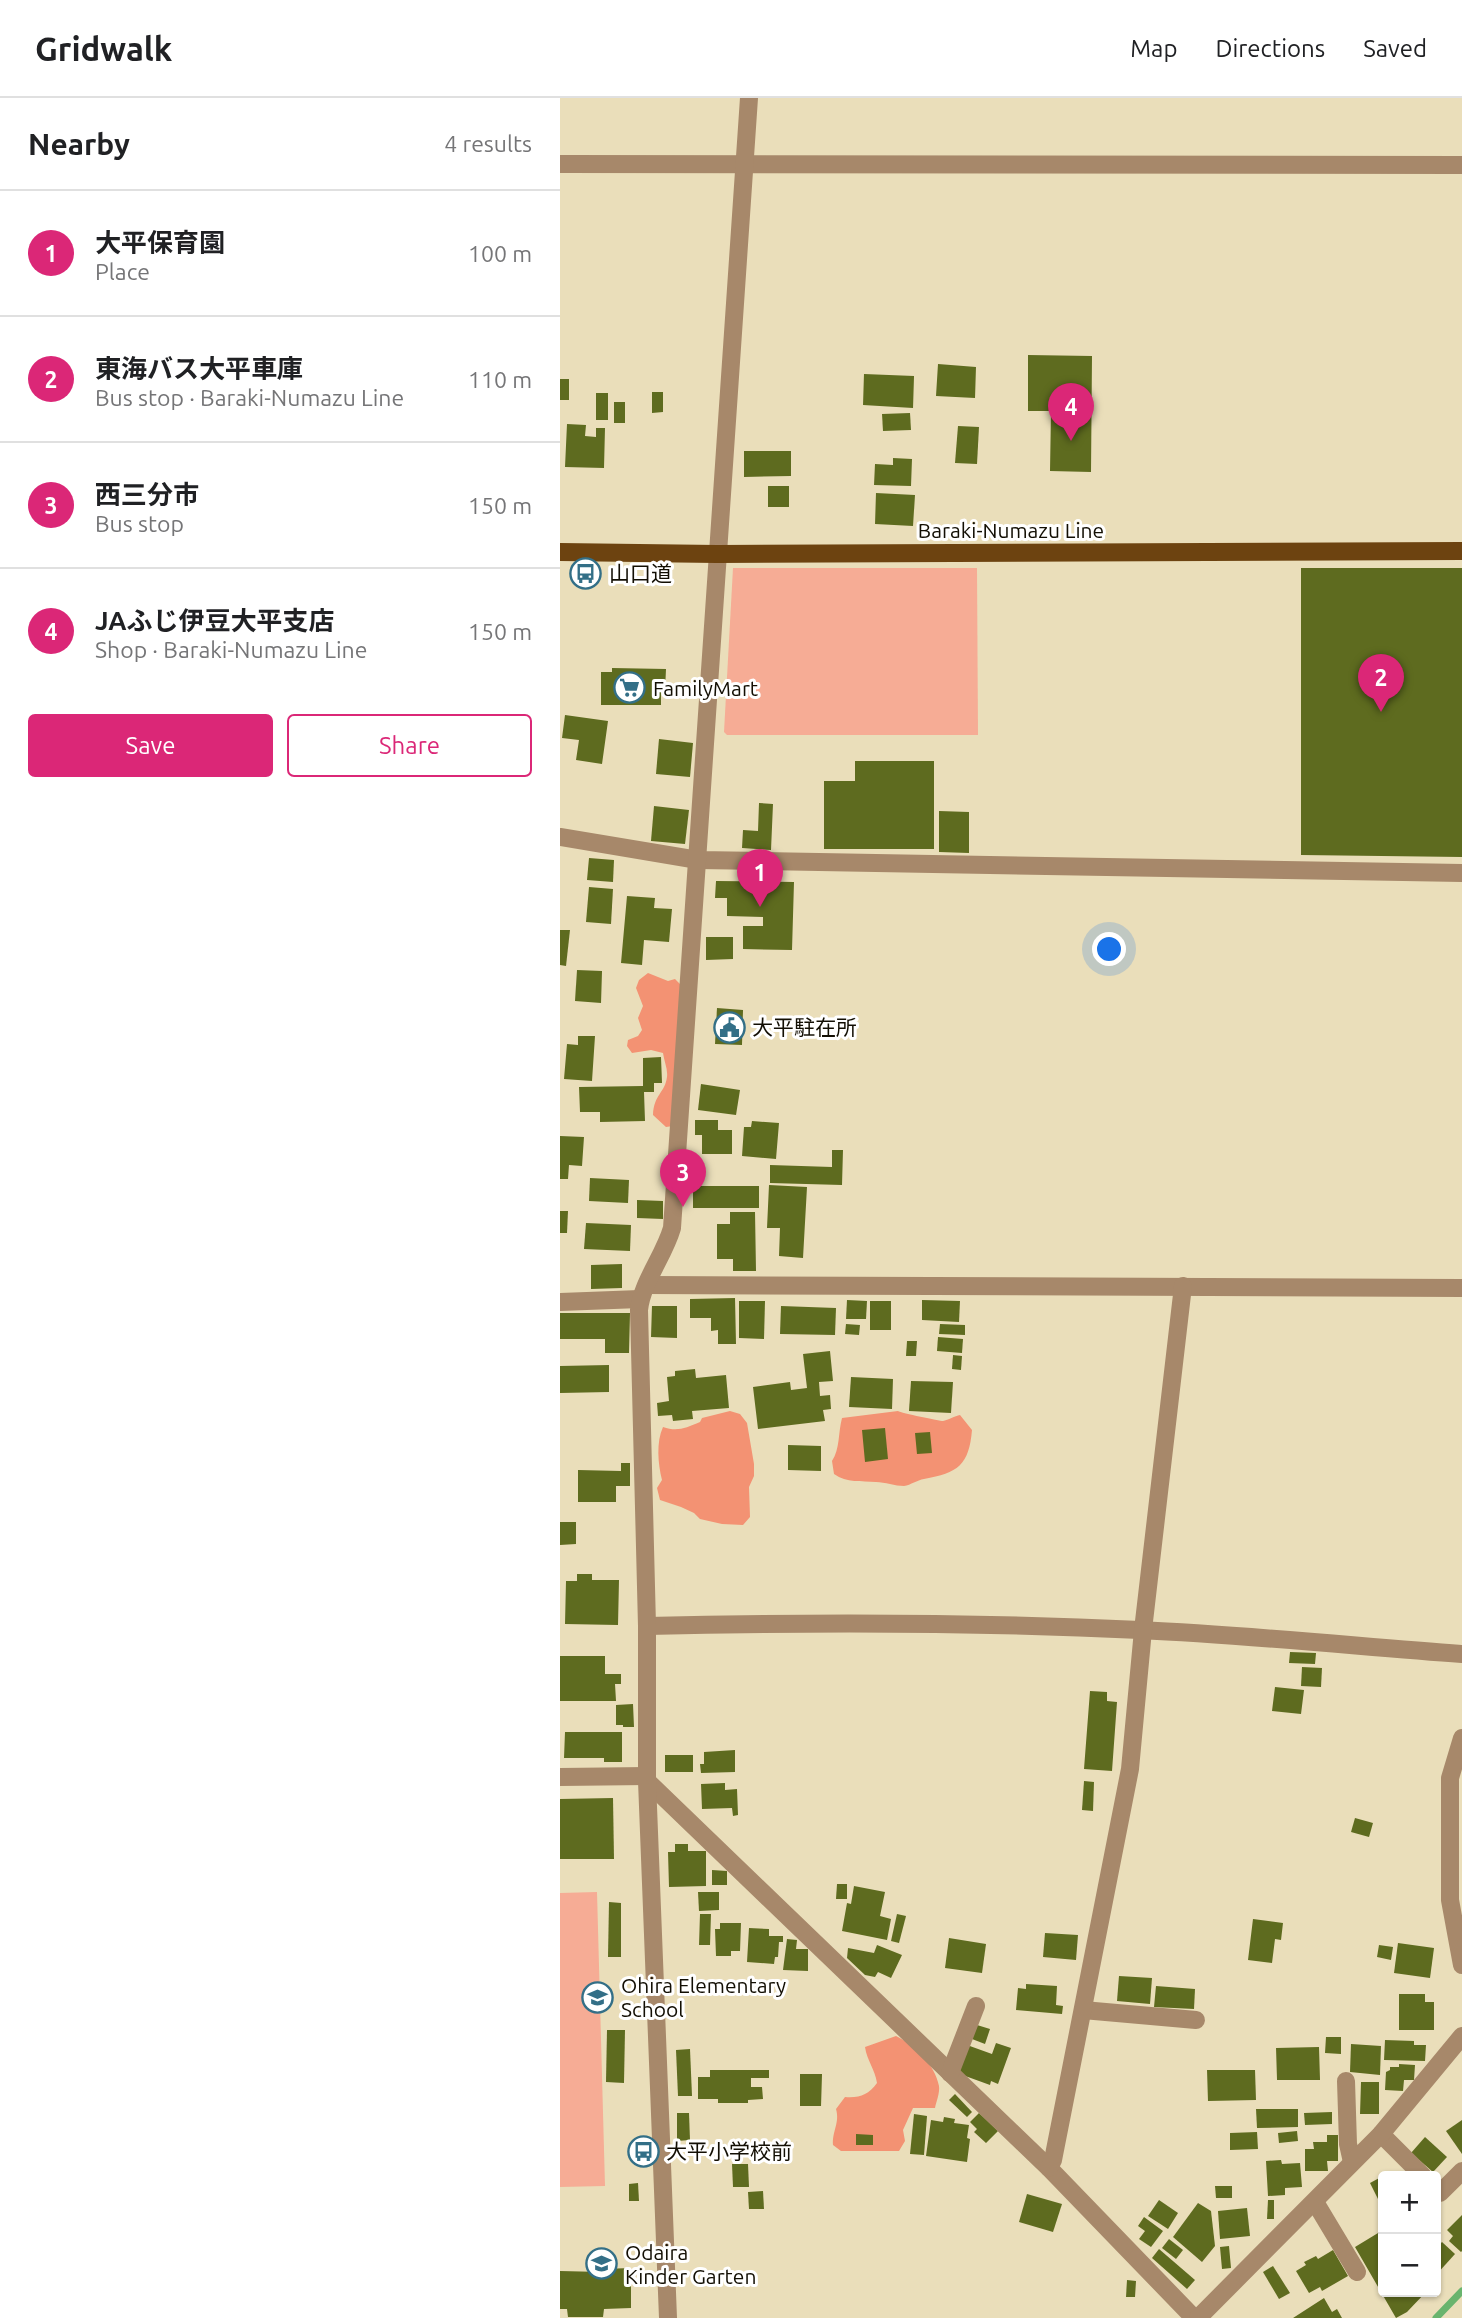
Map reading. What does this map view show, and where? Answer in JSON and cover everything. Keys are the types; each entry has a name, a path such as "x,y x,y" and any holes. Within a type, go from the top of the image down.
{"main road":[{"name":"Baraki-Numazu Line","path":"560,552 717,554 1462,551"}],"street":[{"path":"668,2318 647,1779 644,1292 672,1228 749,98"},
{"path":"560,164 1462,165"},
{"path":"560,837 698,860 1462,873"},
{"path":"1049,2168 1053,2160 1130,1769 1143,1630 1183,1286"},
{"path":"560,1302 644,1292 1183,1286 1462,1288"},
{"path":"647,1626 868,1622 989,1624 1143,1630 1462,1654"},
{"path":"1462,1738 1450,1778 1450,1900 1462,1965"},
{"path":"560,1777 647,1779 1049,2168 1196,2318 1381,2134 1462,2036"},
{"path":"950,2073 976,2007"},
{"path":"1083,2010 1196,2020"},
{"path":"1346,2081 1348,2144 1352,2162"},
{"path":"1381,2134 1418,2171"},
{"path":"1441,2192 1462,2171"},
{"path":"1315,2202 1357,2272"}],"shaded area":[{"path":"733,568 977,568 978,735 727,735 724,732"},
{"path":"648,973 668,981 675,979 682,986 673,1126 666,1127 653,1115 655,1102 667,1077 663,1053 651,1050 632,1053 627,1046 628,1040 638,1036 642,1030 638,1018 643,1006 636,988 639,980"},
{"path":"730,1411 740,1414 747,1423 754,1464 754,1476 749,1487 750,1517 743,1525 700,1519 694,1513 660,1500 657,1488 662,1480 658,1453 663,1427 682,1429 700,1422 702,1418"},
{"path":"898,1411 943,1421 960,1415 972,1430 968,1452 960,1465 945,1474 904,1486 849,1480 834,1474 832,1461 838,1446 842,1418"},
{"path":"597,1892 605,2186 560,2187 560,1893"},
{"path":"896,2036 916,2050 933,2070 939,2089 935,2108 913,2108 903,2130 905,2141 899,2151 841,2151 833,2145 836,2109 845,2097 863,2095 877,2083 865,2047"}],"building":[{"path":"1028,355 1092,356 1091,472 1050,471 1051,411 1028,411"},
{"path":"938,364 976,367 975,398 936,396"},
{"path":"864,374 914,376 913,408 863,405"},
{"path":"560,379 569,379 569,400 560,400"},
{"path":"652,392 663,392 663,412 652,413"},
{"path":"596,393 608,393 608,420 596,420"},
{"path":"614,402 625,402 625,423 614,423"},
{"path":"910,413 911,430 883,431 882,414"},
{"path":"567,424 586,425 585,436 596,437 596,428 605,428 604,468 565,467"},
{"path":"958,426 979,427 977,464 955,463"},
{"path":"744,451 791,451 791,476 744,477"},
{"path":"893,458 912,459 911,486 874,485 875,464 893,465"},
{"path":"768,486 789,486 789,507 768,507"},
{"path":"876,493 915,495 913,526 875,524"},
{"path":"1301,568 1462,568 1462,857 1301,855"},
{"path":"612,668 666,669 661,705 601,705 601,672 612,672"},
{"path":"565,715 608,721 602,764 576,760 579,740 562,738"},
{"path":"659,739 693,743 690,777 656,774"},
{"path":"855,761 934,761 934,849 824,849 824,781 855,781"},
{"path":"759,803 773,804 771,850 742,848 743,830 758,831"},
{"path":"654,806 689,810 685,844 651,841"},
{"path":"939,811 969,812 969,853 939,852"},
{"path":"589,858 614,860 613,882 587,880"},
{"path":"716,881 794,882 792,950 743,949 743,926 763,926 763,917 727,916 727,898 715,898"},
{"path":"589,887 613,889 611,924 586,922"},
{"path":"627,896 655,898 654,908 672,909 669,942 644,940 642,965 621,963"},
{"path":"560,930 570,930 566,966 560,965"},
{"path":"706,937 733,937 733,959 706,960"},
{"path":"577,970 602,971 601,1003 575,1001"},
{"name":"大平駐在所","path":"717,1008 743,1010 742,1045 715,1044"},
{"path":"578,1036 595,1036 592,1081 564,1079 567,1044 578,1045"},
{"path":"661,1057 662,1083 654,1083 654,1092 644,1092 645,1121 600,1122 600,1112 580,1112 579,1087 643,1086 643,1058"},
{"path":"701,1084 740,1090 736,1115 698,1110"},
{"path":"695,1120 718,1120 718,1130 732,1130 732,1154 702,1154 702,1135 695,1135"},
{"path":"752,1121 779,1123 776,1159 742,1156 744,1127 751,1127"},
{"path":"560,1136 584,1137 582,1166 569,1165 568,1179 560,1179"},
{"path":"832,1150 843,1150 842,1185 770,1183 770,1165 832,1167"},
{"path":"590,1178 629,1180 628,1203 589,1201"},
{"path":"769,1185 807,1187 803,1258 779,1256 780,1228 767,1228"},
{"path":"693,1186 759,1186 759,1208 693,1208"},
{"path":"637,1200 663,1201 663,1219 637,1218"},
{"path":"560,1211 568,1211 567,1233 560,1233"},
{"path":"730,1212 755,1212 756,1271 733,1271 733,1259 717,1259 717,1224 730,1224"},
{"path":"586,1223 631,1225 630,1251 584,1249"},
{"path":"622,1264 622,1288 591,1289 591,1265"},
{"path":"735,1298 736,1344 718,1344 718,1330 711,1331 711,1318 690,1318 690,1299"},
{"path":"847,1300 867,1301 866,1319 846,1319"},
{"path":"922,1300 960,1301 959,1322 922,1320"},
{"path":"739,1301 765,1301 764,1339 739,1338"},
{"path":"870,1301 891,1301 891,1330 870,1330"},
{"path":"652,1306 677,1306 677,1338 651,1337"},
{"path":"781,1306 836,1308 835,1335 780,1334"},
{"path":"560,1313 630,1313 629,1353 605,1353 605,1339 560,1339"},
{"path":"846,1324 860,1325 859,1335 845,1334"},
{"path":"940,1324 965,1325 965,1335 939,1334"},
{"path":"938,1337 963,1339 962,1353 937,1351"},
{"path":"907,1341 917,1341 916,1356 906,1356"},
{"path":"830,1351 833,1381 819,1382 820,1396 830,1395 831,1409 823,1410 825,1421 758,1429 753,1387 790,1382 791,1390 807,1388 803,1354"},
{"path":"953,1355 962,1356 961,1370 952,1369"},
{"path":"609,1365 609,1392 560,1393 560,1366"},
{"path":"695,1369 696,1378 726,1375 729,1408 692,1411 693,1419 673,1421 672,1415 658,1416 657,1403 669,1401 667,1377 675,1376 675,1371"},
{"path":"851,1377 893,1379 892,1409 849,1407"},
{"path":"911,1381 953,1382 951,1413 909,1411"},
{"path":"885,1428 888,1459 865,1462 862,1430"},
{"path":"930,1432 932,1453 917,1454 915,1433"},
{"path":"788,1445 821,1446 821,1471 788,1470"},
{"path":"621,1463 630,1463 630,1486 616,1486 616,1502 578,1502 578,1470 621,1471"},
{"path":"560,1522 576,1522 576,1544 560,1545"},
{"path":"577,1574 592,1574 592,1580 619,1580 618,1625 565,1624 566,1581 577,1581"},
{"path":"1290,1652 1316,1653 1315,1664 1289,1663"},
{"path":"560,1656 605,1656 605,1674 621,1674 621,1684 615,1684 616,1701 560,1701"},
{"path":"1302,1667 1322,1668 1321,1687 1301,1686"},
{"path":"1275,1687 1304,1690 1301,1714 1272,1711"},
{"path":"1090,1691 1107,1692 1107,1701 1117,1702 1112,1771 1084,1769"},
{"path":"633,1704 634,1727 616,1725 616,1705"},
{"path":"565,1732 622,1732 622,1762 604,1762 604,1758 564,1758"},
{"path":"735,1750 735,1772 701,1773 700,1764 704,1764 704,1752"},
{"path":"665,1755 693,1755 693,1772 665,1772"},
{"path":"1084,1781 1094,1782 1093,1811 1082,1810"},
{"path":"725,1783 725,1790 737,1789 738,1815 733,1816 732,1808 702,1809 701,1784"},
{"path":"613,1798 614,1859 560,1859 560,1799"},
{"path":"1355,1818 1373,1823 1369,1837 1351,1832"},
{"path":"675,1844 688,1844 688,1851 706,1851 706,1886 669,1887 668,1852 675,1852"},
{"path":"712,1870 727,1871 727,1885 712,1885"},
{"path":"837,1884 847,1884 847,1899 836,1899"},
{"path":"854,1886 885,1892 880,1916 891,1919 887,1940 842,1931 847,1903 851,1904"},
{"path":"698,1892 719,1892 719,1910 699,1911"},
{"path":"609,1902 621,1903 621,1957 608,1957"},
{"path":"700,1914 711,1914 710,1945 699,1945"},
{"path":"897,1914 906,1916 899,1943 891,1941"},
{"path":"1253,1919 1283,1923 1281,1940 1275,1939 1272,1963 1248,1960"},
{"path":"720,1923 741,1923 740,1951 731,1951 731,1956 716,1956 715,1929 720,1929"},
{"path":"749,1928 769,1929 769,1936 783,1936 774,1964 747,1962"},
{"path":"1045,1933 1078,1935 1076,1960 1043,1957"},
{"path":"949,1938 986,1944 982,1973 945,1968"},
{"path":"787,1939 797,1940 796,1949 808,1949 808,1971 783,1970"},
{"path":"1398,1943 1434,1948 1430,1978 1394,1973"},
{"path":"877,1945 902,1955 891,1978 878,1972 875,1977 865,1975 847,1958 848,1948 874,1953"},
{"path":"1379,1945 1393,1947 1391,1960 1377,1957"},
{"path":"1119,1976 1152,1978 1150,2004 1117,2001"},
{"path":"1026,1984 1057,1986 1056,2005 1063,2006 1062,2014 1016,2010 1018,1988 1026,1989"},
{"path":"1156,1986 1195,1989 1194,2009 1154,2007"},
{"path":"1399,1994 1425,1994 1425,2002 1434,2002 1434,2030 1399,2030"},
{"path":"977,2025 990,2029 985,2044 972,2039"},
{"path":"607,2030 625,2030 624,2083 606,2082"},
{"path":"1326,2037 1341,2037 1341,2054 1325,2053"},
{"path":"1385,2040 1414,2041 1414,2045 1426,2045 1425,2061 1384,2060"},
{"path":"996,2043 1011,2048 998,2084 991,2081 990,2085 957,2073 967,2045 992,2054"},
{"path":"1351,2044 1381,2046 1380,2075 1350,2072"},
{"path":"1319,2047 1320,2080 1277,2080 1276,2048"},
{"path":"690,2049 692,2096 678,2096 676,2050"},
{"path":"1399,2064 1415,2065 1414,2080 1404,2080 1403,2091 1385,2090 1386,2072 1390,2067 1399,2067"},
{"path":"710,2070 769,2070 769,2078 751,2078 751,2087 762,2087 763,2099 748,2100 748,2103 718,2103 718,2099 698,2099 698,2077 710,2077"},
{"path":"1207,2070 1255,2070 1256,2100 1208,2101"},
{"path":"800,2074 822,2074 821,2106 800,2106"},
{"path":"1361,2082 1379,2082 1379,2114 1360,2114"},
{"path":"955,2094 972,2112 967,2117 949,2100"},
{"path":"1256,2109 1298,2109 1298,2127 1257,2128"},
{"path":"1332,2112 1332,2124 1305,2125 1304,2113"},
{"path":"677,2113 689,2113 690,2140 677,2141"},
{"path":"979,2113 998,2131 986,2143 974,2132 977,2129 970,2122"},
{"path":"914,2114 927,2116 924,2155 910,2154"},
{"path":"944,2117 955,2119 954,2123 969,2125 967,2162 926,2156 931,2120 943,2122"},
{"path":"1462,2120 1462,2154 1446,2131"},
{"path":"1297,2131 1298,2141 1279,2143 1278,2133"},
{"path":"1257,2132 1258,2149 1230,2150 1230,2133"},
{"path":"856,2134 873,2135 873,2145 856,2145"},
{"path":"1327,2135 1338,2135 1338,2161 1327,2161 1328,2171 1305,2171 1305,2149 1314,2149 1313,2142 1327,2142"},
{"path":"1425,2137 1447,2157 1432,2171 1411,2153"},
{"path":"1281,2160 1282,2164 1300,2163 1302,2187 1285,2188 1285,2195 1268,2196 1266,2161"},
{"path":"732,2164 748,2164 749,2187 733,2187"},
{"path":"1378,2179 1378,2199 1370,2183"},
{"path":"638,2183 639,2201 629,2201 629,2184"},
{"path":"1215,2186 1232,2186 1232,2198 1216,2198"},
{"path":"763,2191 764,2209 749,2209 748,2192"},
{"path":"1027,2194 1062,2204 1053,2232 1019,2222"},
{"path":"1159,2200 1178,2213 1168,2229 1148,2216"},
{"path":"1268,2200 1274,2200 1274,2219 1267,2219"},
{"path":"1198,2203 1211,2211 1215,2246 1202,2262 1173,2237"},
{"path":"1247,2208 1250,2236 1220,2239 1218,2211"},
{"path":"1462,2215 1461,2252 1449,2241 1453,2236 1447,2230"},
{"path":"1144,2217 1163,2231 1151,2247 1139,2239 1145,2231 1138,2226"},
{"path":"1378,2233 1378,2287 1355,2247"},
{"path":"1169,2239 1183,2250 1176,2259 1162,2248"},
{"path":"1441,2243 1455,2254 1441,2269"},
{"path":"1229,2246 1231,2268 1222,2269 1220,2247"},
{"path":"1159,2249 1195,2280 1187,2289 1152,2258"},
{"path":"1333,2250 1348,2276 1322,2291 1320,2287 1309,2293 1296,2271 1306,2265 1304,2262 1316,2256 1318,2259"},
{"path":"1273,2266 1290,2293 1279,2299 1263,2272"},
{"path":"631,2268 631,2308 604,2309 603,2317 568,2317 567,2309 560,2309 560,2271 602,2272 602,2269"},
{"path":"1127,2280 1136,2281 1135,2297 1126,2297"},
{"path":"1384,2297 1421,2297 1407,2312 1396,2318"},
{"path":"1324,2298 1332,2312 1337,2309 1342,2318 1293,2318"}],"waterway":[{"path":"1436,2318 1462,2291"}],"place":[{"name":"JAふじ伊豆大平支店","path":"1071,441"},
{"name":"山口道","path":"586,573"},
{"name":"FamilyMart","path":"630,688"},
{"name":"東海バス大平車庫","path":"1381,712"},
{"name":"大平保育園","path":"760,907"},
{"name":"大平駐在所","path":"729,1027"},
{"name":"西三分市","path":"683,1207"},
{"name":"Ohira Elementary School","path":"598,1997"},
{"name":"大平小学校前","path":"643,2151"},
{"name":"Odaira Kinder Garten","path":"602,2264"}]}
